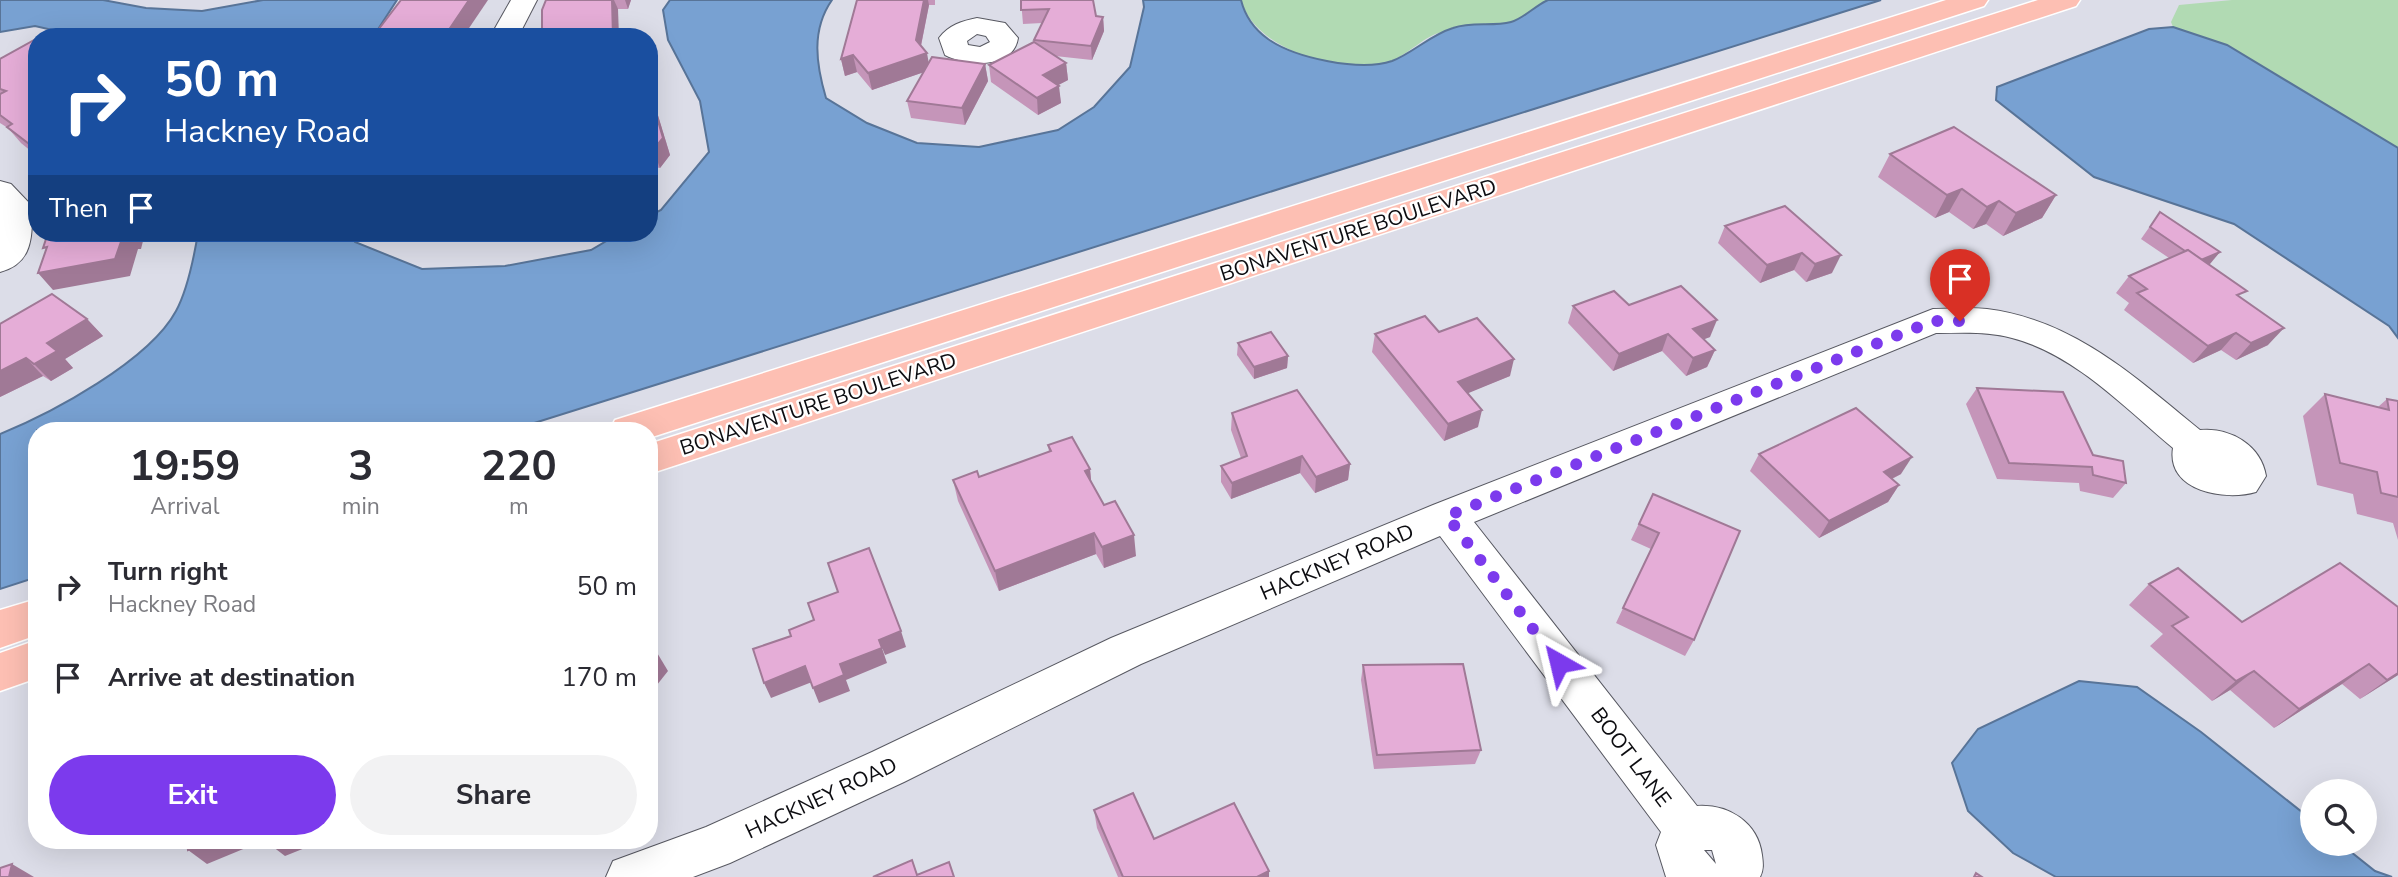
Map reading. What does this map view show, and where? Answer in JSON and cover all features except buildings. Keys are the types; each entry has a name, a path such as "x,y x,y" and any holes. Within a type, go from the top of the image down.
{"main road":[{"name":"BONAVENTURE BOULEVARD","path":"654,422 1974,0"},
{"name":"BONAVENTURE BOULEVARD","path":"658,456 2066,0"},
{"path":"0,629 28,620"},
{"path":"0,671 28,663"}],"street":[{"path":"509,28 524,0"},
{"path":"0,191 16,206 16,243 0,261"},
{"name":"HACKNEY ROAD","path":"630,877 714,847 888,767 1126,651 1447,516 1933,321 1987,321 2028,330 2074,349 2194,445"},
{"name":"BOOT LANE","path":"1447,516 1688,831"},
{"path":"1698,877 1682,860 1679,849 1682,838 1697,826 1709,826 1731,838 1738,848 1741,860 1740,870 1735,877"}],"green space":[{"path":"1241,0 1548,0 1511,22 1442,32 1391,61 1372,65 1350,65 1304,56 1282,46 1250,18"},
{"path":"2232,0 2398,0 2398,148 2227,45 2173,27 2171,22 2179,5"}],"water":[{"path":"0,0 103,0 146,8 202,11 263,0 397,0 379,28 35,26 0,32"},
{"path":"670,0 832,0 821,23 817,48 826,98 867,123 917,143 979,147 1058,130 1094,107 1130,67 1144,7 1143,0 1241,0 1254,26 1280,46 1328,61 1363,65 1392,61 1453,28 1511,22 1548,0 1881,0 537,422 28,422 28,580 0,589 0,434 46,413 97,383 122,366 163,330 184,293 196,242 355,242 422,269 505,266 591,250 605,242 658,242 658,212 709,152 700,101 668,40 663,10"},
{"path":"2173,27 2227,45 2398,148 2398,338 2389,326 2234,224 2094,177 1996,100 1997,87 2149,29"},
{"path":"2079,681 2137,687 2201,732 2300,810 2300,856 2356,856 2375,871 2392,877 2056,877 2013,853 1968,811 1952,763 1978,729"}],"route":[{"path":"1559,663 1447,516 1933,321 1960,321"}]}
